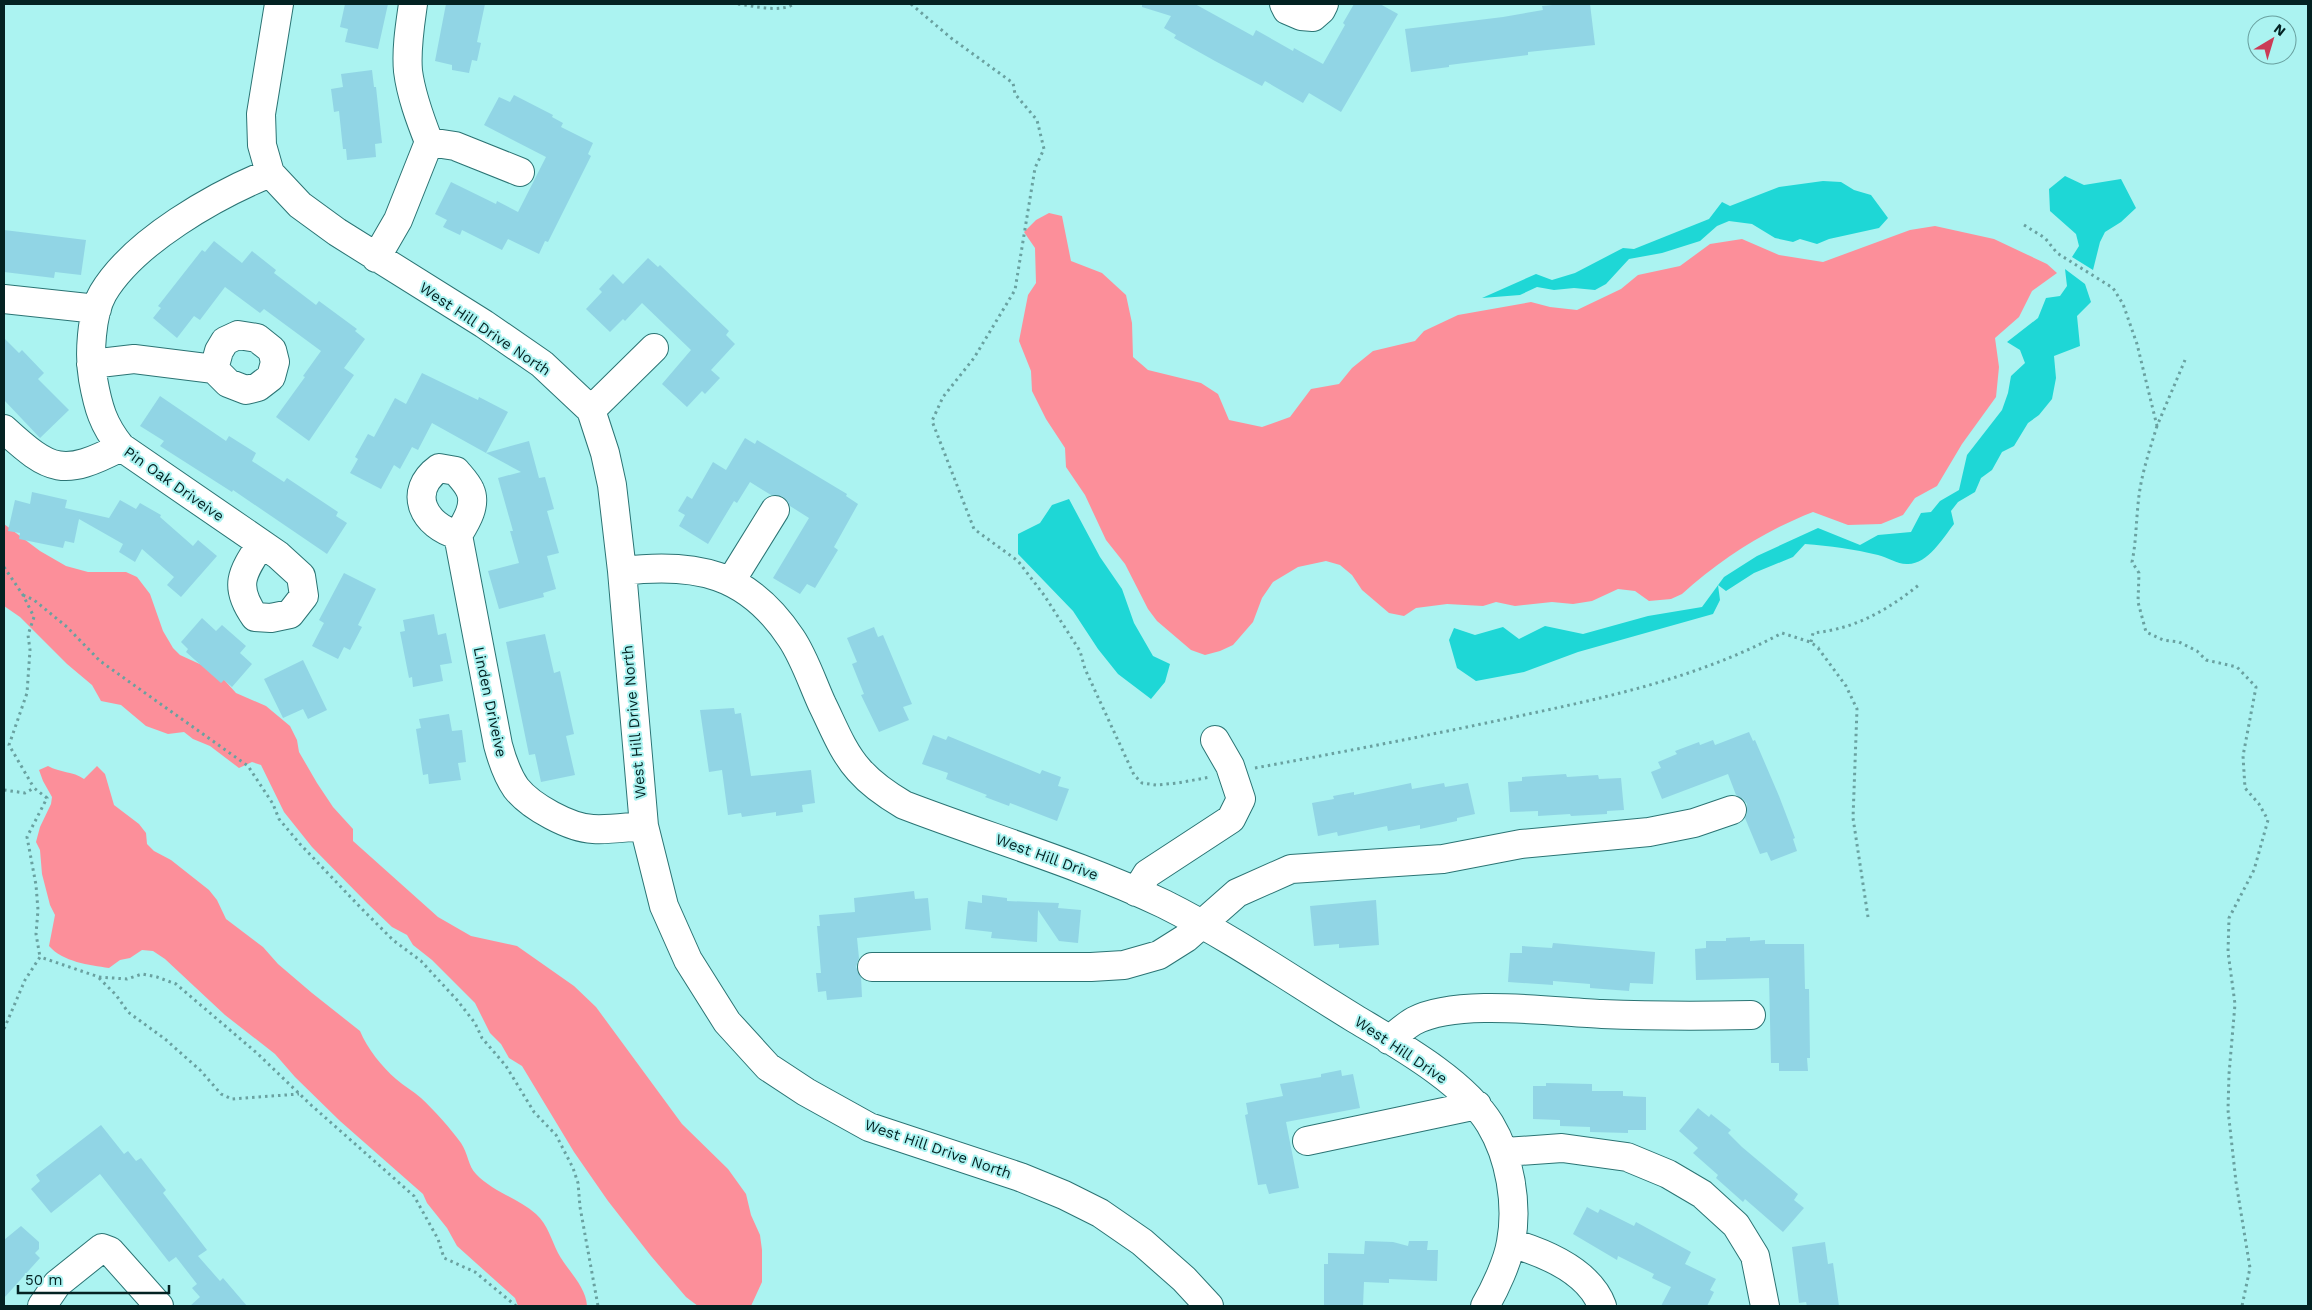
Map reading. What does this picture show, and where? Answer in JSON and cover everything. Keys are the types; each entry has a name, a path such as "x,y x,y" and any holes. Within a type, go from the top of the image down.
{"street":[{"name":"West Hill Drive North","path":"279,4 260,114 262,145 270,173 300,205 376,258 484,324 542,364 591,410 605,453 612,485 622,571 644,826 664,906 688,960 727,1022 768,1066 806,1092 869,1127 1020,1177 1064,1195 1100,1213 1142,1242 1184,1279 1209,1306"},
{"path":"376,258 398,220 429,142 414,101 408,69 410,27 414,4"},
{"path":"1284,4 1287,10 1301,16 1313,17 1321,10 1324,4"},
{"path":"429,142 455,146 520,172"},
{"name":"Pin Oak Driveive","path":"261,544 121,448 108,431 97,402 91,364 97,308 103,293 143,248 202,205 270,173"},
{"path":"4,299 97,308"},
{"path":"591,410 654,348"},
{"path":"91,364 134,359 214,369"},
{"path":"4,429 32,455 53,465 73,467 100,458 121,448"},
{"path":"731,581 775,510"},
{"name":"Linden Driveive","path":"458,535 498,745 504,765 517,789 539,808 565,822 593,829 644,826"},
{"name":"West Hill Drive","path":"622,571 646,568 699,571 731,581 746,589 767,607 792,639 844,750 858,770 879,790 904,805 1079,868 1136,892 1201,924 1390,1040 1455,1086 1477,1105 1490,1124 1504,1152 1513,1206 1511,1243 1486,1306"},
{"path":"1136,892 1147,874 1231,819 1241,799 1230,766 1215,740"},
{"path":"872,967 1091,967 1124,965 1159,955 1186,938 1237,893 1291,869 1443,859 1521,844 1648,832 1694,823 1732,810"},
{"path":"1390,1040 1414,1021 1442,1013 1479,1007 1602,1014 1690,1016 1751,1014"},
{"path":"1307,1142 1477,1105"},
{"path":"1504,1152 1562,1148 1627,1157 1682,1182 1702,1194 1736,1225 1755,1256 1765,1306"},
{"path":"1511,1243 1542,1252 1579,1276 1598,1296 1602,1306"},
{"path":"42,1306 57,1284 102,1248 110,1251 160,1306"}],"path":[{"path":"738,4 765,8 794,4"},
{"path":"911,4 951,38 1013,83 1016,94 1037,120 1044,149 1036,168 1015,290 974,358 943,396 932,421 974,529 1018,562 1044,595 1080,651 1085,669 1134,775 1142,783 1156,785 1206,779 1217,774"},
{"path":"2024,225 2045,238 2063,257 2113,288 2123,304 2137,344 2157,426"},
{"path":"2186,360 2157,426 2144,468 2138,503 2136,547 2132,562 2139,573 2138,602 2146,632 2163,640 2179,642 2197,652 2206,660 2237,667 2256,687 2243,756 2245,788 2259,804 2268,820 2254,870 2229,918 2228,952 2235,1004 2228,1110 2236,1182 2250,1268 2242,1306"},
{"path":"4,567 23,595 34,617 28,635 30,650 26,693 9,745 34,788 47,798 27,837 36,885 38,910 36,934 40,957 25,980 4,1029"},
{"path":"1810,642 1813,633 1846,628 1868,619 1905,596 1920,584"},
{"path":"23,595 34,600 67,627 100,661 248,766 273,804 279,819 300,844 393,940 422,962 457,1000 475,1023 482,1038 506,1066 534,1112 556,1135 573,1168 578,1183 580,1207 598,1306"},
{"path":"1249,769 1429,736 1644,688 1736,656 1782,633 1810,642 1819,648 1846,686 1857,709 1853,818 1868,917"},
{"path":"4,790 25,793 34,788"},
{"path":"40,957 99,978 127,979 142,974 176,984 258,1054 299,1094 414,1196 438,1239 444,1258 475,1272 516,1306"},
{"path":"99,978 116,995 128,1012 165,1039 201,1071 221,1094 232,1099 299,1094"}],"shaded area":[{"path":"1049,213 1062,216 1071,261 1102,273 1126,295 1132,323 1133,357 1148,370 1201,383 1218,394 1229,420 1262,427 1290,417 1311,389 1339,384 1352,368 1373,351 1415,341 1424,331 1458,315 1531,302 1550,307 1577,310 1621,289 1638,275 1680,266 1710,244 1742,239 1779,255 1823,262 1910,230 1935,226 1994,239 2047,264 2057,273 2032,291 2019,317 1995,338 1999,367 1996,397 1962,444 1937,486 1915,498 1903,515 1881,524 1848,525 1813,512 1777,528 1744,547 1712,569 1682,594 1671,599 1649,601 1635,591 1618,589 1592,601 1573,604 1552,602 1515,606 1496,602 1483,606 1447,604 1416,608 1404,616 1389,613 1362,590 1352,575 1340,565 1326,561 1298,567 1273,582 1262,598 1253,622 1233,645 1205,655 1191,650 1157,621 1148,609 1125,564 1106,540 1085,495 1066,467 1065,448 1046,419 1032,391 1031,371 1019,341 1028,295 1036,283 1035,248 1024,232 1036,220"},
{"path":"4,524 40,551 66,566 88,572 126,572 137,577 150,594 163,631 173,648 180,655 217,672 236,693 266,706 290,726 297,740 299,752 317,783 333,807 353,829 353,841 438,917 471,936 517,946 574,986 596,1007 682,1124 728,1169 746,1194 751,1215 760,1235 762,1250 762,1282 751,1306 698,1306 686,1297 608,1201 574,1152 522,1066 509,1058 501,1044 490,1033 475,1003 432,960 413,945 407,935 392,927 312,847 284,812 261,765 252,762 239,768 210,746 193,739 184,732 168,734 146,726 121,705 101,701 92,685 67,664 20,617 4,606"},
{"path":"48,766 84,779 97,766 105,774 114,805 139,824 146,833 147,844 209,890 217,900 226,919 263,947 278,964 360,1031 375,1057 385,1069 421,1098 452,1131 461,1143 476,1174 490,1186 529,1208 540,1218 558,1253 580,1285 587,1306 518,1306 515,1298 457,1246 447,1228 427,1203 423,1194 340,1121 295,1077 275,1054 225,1015 165,959 153,951 142,950 130,958 120,960 109,968 69,959 61,956 49,946 55,915 50,905 42,874 40,850 36,842 40,827 51,804 52,797 39,770"}],"water":[{"path":"2065,176 2084,185 2121,179 2136,208 2121,222 2105,232 2100,242 2093,270 2072,257 2079,246 2076,234 2050,211 2049,189"},
{"path":"1823,181 1841,182 1854,190 1871,195 1888,218 1879,228 1829,239 1817,244 1800,239 1793,242 1775,238 1752,224 1729,221 1717,226 1700,241 1662,253 1629,259 1606,284 1595,290 1574,288 1554,290 1537,287 1520,295 1482,298 1536,274 1552,280 1575,273 1623,248 1634,249 1709,219 1722,202 1730,206 1779,187"},
{"path":"2065,269 2085,284 2091,302 2077,316 2080,346 2054,356 2056,378 2052,399 2039,415 2028,423 2014,446 2002,452 1992,470 1981,478 1975,492 1958,502 1951,511 1954,524 1940,543 1922,560 1904,564 1860,551 1805,544 1793,557 1754,573 1726,591 1718,585 1724,577 1757,556 1818,528 1860,545 1878,535 1911,532 1921,513 1931,512 1940,501 1959,490 1967,455 2002,410 2011,376 2025,363 2020,350 2007,342 2038,318 2046,298 2060,296 2067,286"},
{"path":"1069,499 1100,557 1122,589 1134,623 1153,656 1170,664 1165,682 1151,699 1118,674 1098,649 1073,611 1018,554 1018,534 1040,523 1052,505"},
{"path":"1718,585 1720,600 1713,614 1578,652 1524,672 1476,681 1457,668 1449,640 1454,628 1475,635 1503,627 1519,639 1545,626 1583,634 1648,616 1702,607"}],"building":[{"path":"345,4 388,4 378,49 345,42 348,29 340,27"},
{"path":"446,4 485,4 477,42 481,43 477,61 472,60 469,73 452,70 452,65 435,61"},
{"path":"1142,4 1195,4 1253,36 1256,30 1293,51 1294,48 1323,64 1345,25 1343,23 1354,4 1380,4 1398,14 1341,112 1309,93 1303,103 1265,81 1262,86 1215,61 1174,38 1176,35 1164,28 1171,16 1142,7"},
{"path":"1590,4 1595,45 1528,52 1528,55 1411,72 1405,29 1503,17 1543,10 1542,6"},
{"path":"372,70 374,87 376,87 382,143 375,144 376,157 347,160 346,149 343,149 339,111 334,112 331,89 343,87 341,74"},
{"path":"514,95 553,115 552,117 563,123 561,127 593,143 588,154 591,156 548,242 545,241 539,254 508,239 502,250 462,230 460,235 443,227 447,220 435,214 451,182 496,204 497,201 518,212 546,157 484,125 499,97 510,102"},
{"path":"4,230 86,240 81,275 55,272 54,278 4,272"},
{"path":"214,241 242,263 252,251 276,270 274,273 316,305 319,301 357,329 355,331 365,339 344,368 354,375 309,441 276,417 321,351 264,309 260,313 225,287 200,320 194,316 177,338 153,318 161,308 158,306 202,250 205,252"},
{"path":"648,258 658,267 660,265 729,331 726,335 735,344 711,370 720,378 705,394 702,391 687,407 662,384 691,350 642,303 625,321 623,319 610,332 586,309 602,292 599,289 613,274 623,284"},
{"path":"4,338 19,353 22,350 44,373 38,379 69,410 40,438 4,400"},
{"path":"422,373 478,400 479,397 508,412 486,453 432,423 418,450 412,447 400,469 394,465 381,489 350,473 358,459 355,457 368,434 374,437 395,398 406,404"},
{"path":"160,396 226,441 229,436 256,453 252,461 284,482 287,478 338,512 336,516 347,523 327,554 233,490 232,492 160,446 164,441 140,426"},
{"path":"745,438 755,444 757,440 847,494 846,496 858,504 834,547 838,550 815,588 807,584 800,594 773,578 809,518 790,506 783,497 771,495 750,482 737,503 734,501 708,544 679,526 685,515 678,511 687,496 692,499 713,462 726,470"},
{"path":"529,441 539,478 545,477 554,509 547,511 559,553 547,556 556,589 543,593 544,597 499,609 488,571 519,563 510,531 513,531 498,478 521,472 486,453"},
{"path":"32,492 67,500 65,508 109,518 120,500 136,509 140,503 161,515 160,517 193,546 198,540 217,556 181,597 167,585 174,577 142,549 135,562 119,552 123,544 79,519 74,543 65,541 63,548 19,539 20,533 8,531 15,500 30,504"},
{"path":"344,573 376,589 358,625 362,627 350,650 344,647 338,659 312,646 324,623 319,620"},
{"path":"434,614 438,635 446,633 452,663 440,665 443,681 413,687 412,677 409,678 400,632 405,631 403,620"},
{"path":"202,618 216,631 222,625 246,646 240,653 252,664 232,687 224,680 221,683 186,652 188,649 181,642"},
{"path":"874,627 878,637 883,635 912,704 903,707 909,720 879,732 861,695 864,694 852,664 857,662 847,638"},
{"path":"545,634 554,673 560,671 574,734 566,736 575,775 541,782 535,754 529,755 506,642"},
{"path":"303,660 327,710 308,719 303,709 283,718 264,679"},
{"path":"734,708 735,714 741,713 751,776 811,770 815,803 802,805 803,812 776,816 776,812 742,817 741,813 728,815 722,770 709,772 700,710"},
{"path":"449,714 452,731 462,730 466,762 458,763 461,780 429,784 428,774 423,775 416,729 421,728 419,719"},
{"path":"1749,732 1753,741 1755,740 1795,838 1793,839 1797,851 1771,861 1767,852 1760,854 1745,818 1747,804 1736,795 1728,774 1662,799 1651,772 1661,768 1658,762 1677,754 1675,751 1699,742 1700,745 1713,740 1715,745"},
{"path":"933,735 946,740 948,736 1040,774 1042,770 1061,777 1058,786 1069,789 1057,821 1010,803 1009,806 985,797 987,795 946,779 948,773 922,764"},
{"path":"1566,774 1567,777 1598,775 1599,779 1621,778 1624,810 1607,811 1607,814 1571,816 1570,814 1538,816 1538,811 1510,812 1508,782 1522,781 1522,777"},
{"path":"1411,783 1412,789 1444,783 1445,787 1468,783 1475,814 1457,818 1457,821 1420,829 1420,825 1388,831 1387,826 1338,836 1337,832 1318,836 1312,803 1334,799 1333,796 1354,792 1354,795"},
{"path":"914,891 915,899 928,898 931,930 857,938 859,958 856,967 861,977 862,997 827,1000 826,991 818,992 816,973 821,973 817,926 820,926 819,915 855,912 854,898"},
{"path":"982,895 1007,898 1007,901 1059,903 1058,908 1081,910 1078,943 1059,941 1038,910 1037,942 991,938 992,932 965,929 968,901 982,903"},
{"path":"1376,900 1379,945 1339,948 1339,944 1314,946 1310,906"},
{"path":"1750,937 1750,941 1765,940 1765,944 1804,944 1805,989 1809,989 1810,1058 1807,1058 1808,1071 1779,1071 1779,1063 1771,1063 1769,978 1696,980 1695,949 1706,948 1706,941 1726,941 1726,938"},
{"path":"1553,943 1655,952 1653,984 1630,983 1629,991 1590,988 1590,984 1553,981 1553,985 1508,982 1510,953 1522,953 1522,946 1552,948"},
{"path":"1341,1070 1342,1076 1353,1074 1360,1108 1286,1122 1299,1188 1269,1194 1266,1184 1258,1185 1245,1115 1248,1114 1246,1103 1283,1096 1280,1084 1321,1077 1321,1074"},
{"path":"1546,1083 1592,1084 1592,1091 1623,1091 1623,1096 1646,1097 1646,1130 1628,1130 1628,1133 1590,1132 1590,1127 1560,1126 1560,1120 1533,1119 1533,1086 1546,1086"},
{"path":"1698,1108 1709,1117 1711,1114 1731,1130 1728,1133 1742,1147 1798,1194 1794,1200 1804,1208 1783,1232 1745,1199 1743,1202 1716,1178 1718,1175 1693,1153 1698,1148 1679,1131"},
{"path":"101,1125 124,1154 128,1151 136,1161 141,1158 166,1190 163,1193 207,1250 198,1256 220,1281 223,1278 247,1306 190,1306 200,1297 192,1288 197,1284 176,1257 169,1262 100,1174 51,1213 31,1189 40,1181 36,1175"},
{"path":"1587,1207 1598,1213 1600,1209 1634,1226 1636,1222 1691,1252 1685,1264 1716,1279 1710,1290 1714,1292 1707,1306 1661,1306 1671,1287 1652,1278 1654,1274 1618,1256 1617,1260 1573,1234"},
{"path":"21,1226 39,1242 39,1249 35,1253 40,1258 4,1298 4,1240"},
{"path":"1365,1241 1393,1242 1408,1246 1409,1241 1428,1241 1427,1250 1438,1250 1437,1281 1389,1279 1389,1283 1364,1282 1363,1306 1324,1306 1324,1264 1328,1264 1328,1253 1364,1254"},
{"path":"1825,1242 1828,1264 1833,1263 1839,1306 1807,1306 1806,1302 1799,1303 1792,1247"}]}
